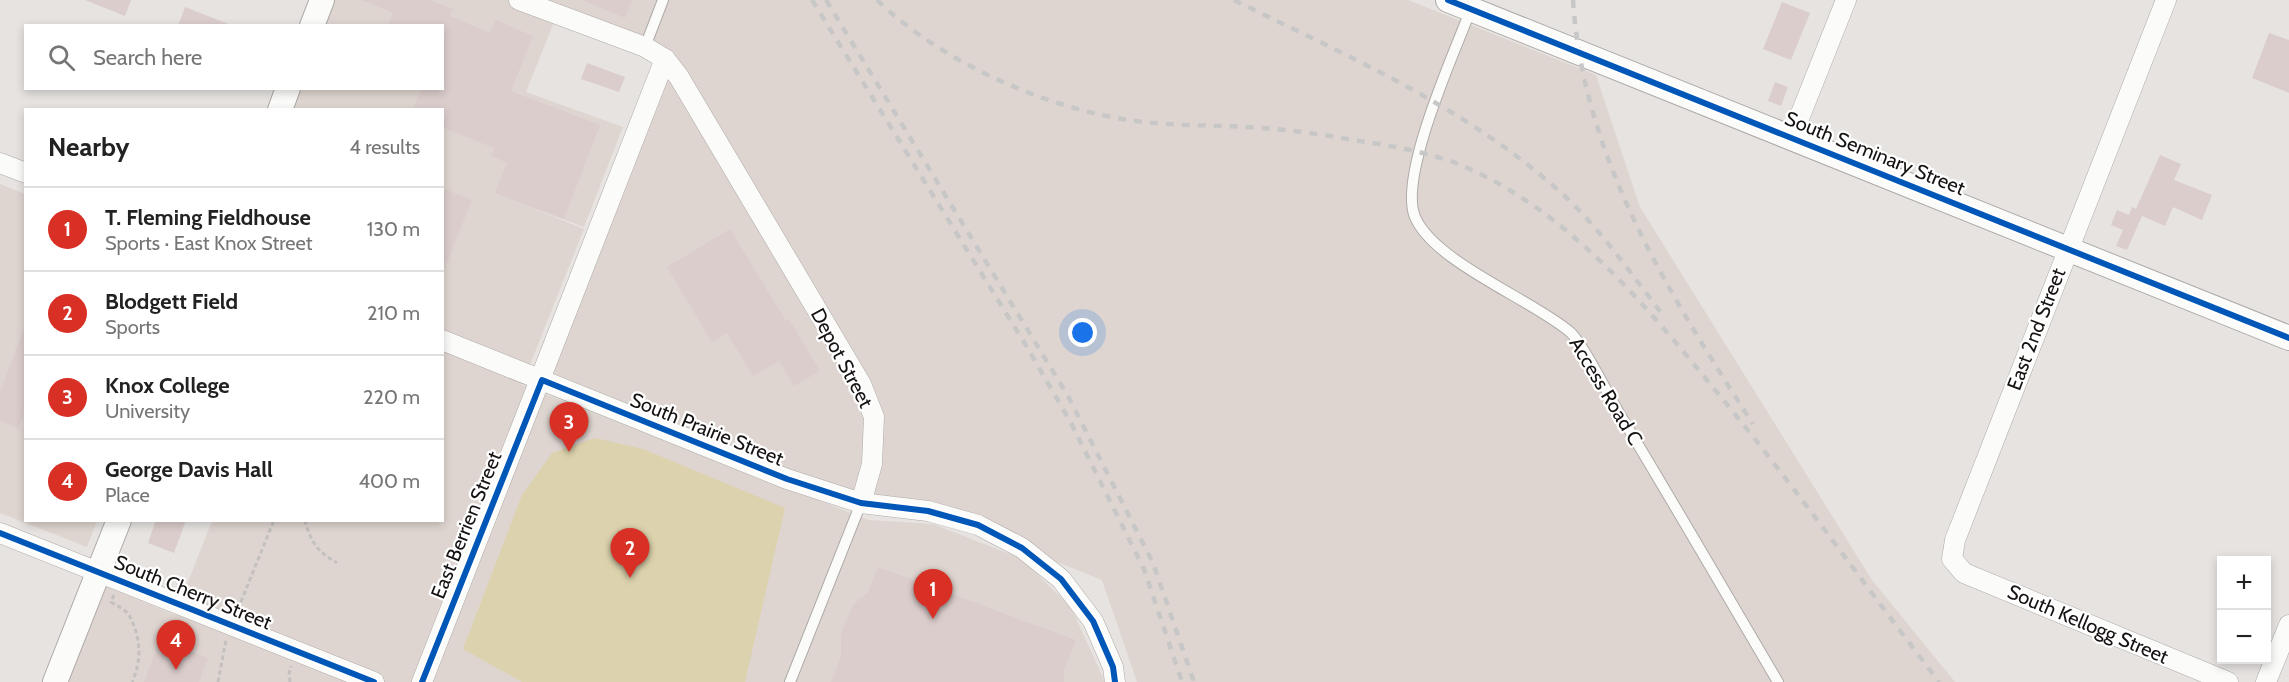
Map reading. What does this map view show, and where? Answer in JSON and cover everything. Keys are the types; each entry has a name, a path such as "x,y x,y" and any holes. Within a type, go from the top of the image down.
{"street":[{"path":"313,24 322,0"},
{"path":"519,0 645,47 665,59"},
{"name":"South Seminary Street","path":"1448,0 1792,136 2067,250 2289,338"},
{"path":"1792,136 1846,0"},
{"name":"East 2nd Street","path":"1952,559 1955,540 2166,0"},
{"name":"East Berrien Street","path":"422,682 542,380 665,59"},
{"name":"Depot Street","path":"665,59 680,77 861,384 873,417 872,464 861,503"},
{"path":"281,108 287,90"},
{"path":"0,163 24,172"},
{"name":"South Prairie Street","path":"444,341 787,480 861,503 928,511 978,525 1022,548 1061,579 1093,621 1113,667 1115,682"},
{"path":"55,682 109,576 118,522"},
{"name":"South Cherry Street","path":"0,533 374,682"},
{"name":"South Kellogg Street","path":"1952,559 1964,573 2228,682"},
{"path":"2266,682 2289,625"}],"lane":[{"path":"645,47 663,0"},
{"name":"Access Road C","path":"1472,9 1434,102 1419,152 1413,182 1414,216 1430,238 1458,260 1572,333 1778,682"},
{"name":"Depot Street","path":"790,682 861,503"}],"path":[{"path":"218,682 223,646 273,522"},
{"path":"305,522 310,541 317,551 337,563"},
{"path":"109,576 111,602 129,615 140,651 137,671 132,682"}],"shaded area":[{"path":"335,0 1408,0 1596,75 1640,207 1872,580 1955,682 1137,682 1102,580 1022,548 978,525 861,503 542,380 665,59 557,15 526,92 623,127 584,227 532,208 584,229 522,385 869,520 933,524 1020,558 1071,607 1105,682 67,682 105,586 175,615 212,522 444,522 444,108 291,108 299,90 444,90 444,24 324,24"},
{"path":"0,184 24,194 24,522 97,522 87,547 0,513"},
{"path":"595,438 643,449 785,508 745,682 522,682 463,649 522,495 552,453"}],"building":[{"path":"85,0 131,0 125,16"},
{"path":"361,0 430,0 453,9 450,16 490,33 496,20 533,36 511,91 600,125 564,219 495,193 507,163 491,156 494,148 444,128 444,108 414,108 421,90 444,90 444,24 389,24 393,13"},
{"path":"582,0 632,0 625,18"},
{"path":"1782,2 1810,13 1791,60 1763,49"},
{"path":"185,7 228,24 179,24"},
{"path":"2269,33 2289,40 2289,93 2252,78"},
{"path":"587,63 625,77 619,92 581,79"},
{"path":"1775,82 1788,87 1781,106 1768,101"},
{"path":"2160,155 2181,164 2174,180 2212,195 2202,220 2173,207 2165,226 2142,216 2127,250 2116,246 2123,230 2111,225 2117,210 2129,215 2132,207 2136,209"},
{"path":"444,189 472,200 444,270"},
{"path":"730,229 786,321 789,319 820,371 794,386 779,361 753,376 727,333 712,342 667,267"},
{"path":"24,328 24,414 18,428 0,421 0,392"},
{"path":"155,522 185,522 174,553 148,543"},
{"path":"878,567 1076,640 1064,670 1064,682 831,682 841,657 841,633 853,605 868,592"},
{"path":"160,639 208,658 199,682 144,682"}],"railway":[{"path":"812,0 1027,347 1071,423 1144,569 1182,682"},
{"path":"826,0 1068,396 1153,563 1194,682"},
{"path":"877,0 904,24 935,46 969,65 1005,83 1080,110 1153,123 1290,130 1411,150 1463,166 1501,185 1536,207 1600,260 1685,353 1770,458 1939,682"},
{"path":"1234,0 1402,84 1443,107 1522,160 1587,218 1663,315"},
{"path":"1573,0 1580,58 1594,115 1612,169 1635,222 1662,274 1753,424"}],"cycle path":[{"path":"1448,0 2289,338"},
{"path":"422,682 542,380 787,479 861,503 928,511 978,525 1022,548 1061,579 1093,621 1113,667 1115,682"},
{"path":"0,533 374,682"}],"place":[{"name":"Knox College","path":"569,452"},
{"name":"Blodgett Field","path":"630,578"},
{"name":"T. Fleming Fieldhouse","path":"933,619"},
{"name":"George Davis Hall","path":"176,670"}]}
